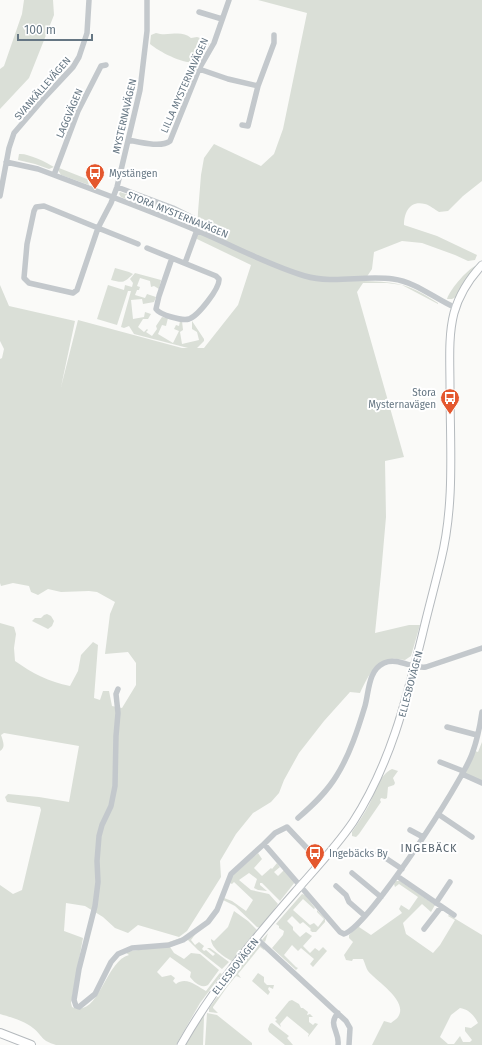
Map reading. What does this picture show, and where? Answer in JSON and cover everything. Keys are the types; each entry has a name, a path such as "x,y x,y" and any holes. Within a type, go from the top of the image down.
{"highway":[{"path":"0,1033 31,1045"}],"main road":[{"name":"ELLESBOVÄGEN","path":"181,1045 203,1007 256,938 321,863 352,823 372,790 396,735 442,558 448,523 451,489 452,321 463,290 482,265"}],"street":[{"name":"SVANKÄLLEVÄGEN","path":"0,196 6,162 14,133 73,67 79,57 87,33 89,0"},
{"name":"MYSTERNAVÄGEN","path":"114,198 140,90 146,31 147,0"},
{"name":"LILLA MYSTERNAVÄGEN","path":"128,140 160,144 165,144 170,140 199,69 214,43 229,0"},
{"path":"199,12 222,19"},
{"path":"242,125 248,126 258,86 272,51 274,35"},
{"name":"LAGGVÄGEN","path":"54,175 78,111 101,66 106,65"},
{"path":"199,69 228,79 258,86"},
{"name":"STORA MYSTERNAVÄGEN","path":"6,162 38,169 54,175 197,230 279,266 306,276 325,279 378,278 398,280 416,287 456,308"},
{"path":"117,188 162,204 186,214 194,220 197,230 185,263"},
{"path":"114,198 98,228 75,292 29,284 25,281 24,276 28,244 34,211 37,206 44,206 98,228 138,244"},
{"path":"147,248 185,263 216,276 220,280 212,296 194,316 187,319 161,314 156,309 172,258"},
{"path":"298,818 324,793 338,774 361,718 374,671 382,664 392,661 420,668 426,667 482,649"},
{"path":"118,689 116,694 118,713 116,736 116,786 111,806 102,825 99,836 96,906 79,969 74,1000 74,1004 77,1007 81,1006 95,994 111,962 118,954 132,948 169,945 183,940 208,922 217,910 234,870 275,833 287,827 321,863"},
{"path":"264,844 342,934 349,932 365,916 397,876 463,773 472,754 482,712"},
{"path":"448,726 477,734"},
{"path":"440,762 482,783"},
{"path":"438,814 472,837"},
{"path":"410,830 423,837"},
{"path":"378,853 402,869"},
{"path":"352,873 381,896"},
{"path":"397,876 454,915"},
{"path":"436,903 450,882"},
{"path":"336,886 346,895 349,902 365,916"},
{"path":"424,929 442,907"},
{"path":"256,938 338,1013 349,1025 349,1045"},
{"path":"338,1013 333,1018 333,1023 338,1038 338,1045"}],"shaded area":[{"path":"24,0 53,0 54,15 29,78 0,109 0,69 4,66 22,14"},
{"path":"258,0 482,0 482,181 463,196 448,211 439,212 429,205 420,203 415,204 409,208 404,220 404,225 437,236 477,255 475,260 468,261 422,243 402,241 374,252 372,269 364,281 386,282 403,285 419,292 438,304 402,285 387,283 363,283 357,292 404,457 385,461 386,517 375,633 409,625 420,625 411,656 405,660 394,659 386,660 380,663 365,682 360,693 350,692 324,721 299,753 284,780 279,793 271,802 253,813 236,834 220,861 221,877 187,931 179,937 138,925 128,933 115,928 103,917 85,906 66,903 64,931 83,938 71,1003 72,1007 81,1008 89,1005 96,997 114,967 121,959 129,955 125,952 152,948 197,932 191,940 195,945 199,942 204,946 202,949 204,951 206,950 213,956 215,954 207,948 210,948 229,962 222,969 188,940 170,947 174,953 184,959 191,953 200,954 219,970 208,985 200,986 190,977 191,972 170,957 157,972 162,977 171,975 175,978 173,981 176,984 188,981 206,991 219,974 222,974 200,1003 176,1045 56,1045 45,1040 26,1023 0,1014 0,885 13,894 22,890 41,810 40,807 7,802 5,797 8,794 69,802 79,746 4,733 1,735 3,748 0,751 0,623 14,627 16,634 14,648 15,661 41,676 70,686 78,671 81,655 93,642 98,645 94,698 100,700 103,691 109,691 112,706 122,708 136,685 136,663 128,652 105,654 110,614 115,602 97,592 61,592 48,589 38,595 31,592 29,586 13,583 1,586 0,359 2,358 4,349 0,341 0,285 9,306 75,321 61,387 78,320 182,348 188,348 134,334 129,326 124,328 121,327 131,291 128,291 117,325 97,319 108,285 124,290 125,285 132,287 133,283 130,279 135,273 161,280 159,289 154,286 151,287 150,281 140,278 137,286 140,287 135,295 145,298 147,294 156,297 154,302 143,304 142,299 131,300 133,319 144,317 145,312 151,314 148,319 143,319 138,327 144,332 147,329 148,330 146,332 152,336 162,317 168,318 166,326 162,325 158,334 173,343 179,331 174,329 176,325 179,326 180,321 182,321 183,330 180,332 182,344 199,340 197,332 192,329 192,321 204,339 204,341 197,348 204,348 238,305 251,265 197,239 201,175 204,158 214,144 261,166 274,154 283,129 307,13"},
{"path":"156,33 183,34 191,38 197,37 207,40 209,44 200,62 188,62 167,55 150,44 151,35"},
{"path":"19,154 32,156 54,167 49,169 18,160"},
{"path":"59,168 87,179 89,185 61,175 58,170"},
{"path":"120,192 169,208 191,219 193,223 190,225 121,197 119,194"},
{"path":"479,264 456,297 447,299 452,289 460,279"},
{"path":"115,268 133,274 123,282 111,280"},
{"path":"47,614 51,616 54,621 52,626 48,629 32,621 35,618 41,618"},
{"path":"482,742 482,782 466,774 466,772 475,751 478,752"},
{"path":"392,769 398,771 393,778 395,783 394,785 388,787 387,798 381,798 381,802 359,834 356,837 352,836 352,832 369,805 375,790 384,775"},
{"path":"258,853 262,859 254,868 262,876 271,868 272,869 277,863 280,867 274,872 278,876 284,870 295,882 280,901 262,883 260,883 260,885 267,891 254,888 257,879 249,873 239,880 251,890 269,894 278,904 260,928 257,927 235,906 223,900 224,898 232,901 246,911 253,900 234,882 232,884 230,883 232,876"},
{"path":"396,881 400,881 435,905 431,912 422,904 403,923 406,934 433,953 440,945 455,920 448,916 449,915 482,935 482,1045 372,1045 384,1021 391,1023 398,1017 400,1011 399,1004 390,992 368,971 363,959 353,959 352,961 346,960 344,955 353,942 349,938 349,935 364,920 359,927 371,935 402,913 399,909 401,905 409,910 418,897 399,884 395,887 394,884","holes":["460,1008 466,1010 475,1017 478,1023 471,1028 465,1027 465,1031 472,1040 470,1042 463,1042 460,1036 454,1044 448,1044 440,1037 451,1015"]},
{"path":"302,894 305,895 315,908 314,909 303,899 293,910 310,925 314,923 318,927 324,919 317,912 317,910 325,919 325,922 316,932 312,932 310,930 311,929 303,922 300,924 292,916 287,921 300,937 306,932 312,936 303,946 310,953 315,948 319,951 323,947 327,951 313,967 310,964 314,959 301,948 298,951 292,945 284,955 298,968 296,970 272,948 283,935 284,931 276,924 272,928"},
{"path":"234,911 248,921 257,930 232,961 222,955 213,946 211,939 214,941 228,927"},
{"path":"268,933 265,942 262,940"},
{"path":"259,944 264,950 260,947 238,974 241,978 236,976 213,1007 218,1013 209,1012 209,1008"},
{"path":"250,950 206,1010 204,1017 203,1045 184,1045 203,1011"},
{"path":"258,973 264,977 264,982 267,985 274,985 273,989 269,987 268,989 270,992 268,995 252,981"},
{"path":"292,1000 308,1012 307,1015 310,1014 313,1017 309,1017 309,1022 313,1025 315,1023 318,1024 308,1037 309,1034 287,1016 280,1024 281,1027 275,1021 277,1020 275,1018 289,1001"},
{"path":"207,1013 217,1015 252,1043 252,1045 205,1045"},
{"path":"272,1023 289,1036 287,1038 293,1045 285,1045 269,1032 268,1029"}],"place":[{"name":"Mystängen","path":"95,190"},
{"name":"Stora Mysternavägen","path":"450,415"},
{"name":"Ingebäcks By","path":"315,870"}],"district":[{"name":"INGEBÄCK","path":"429,848"}]}
